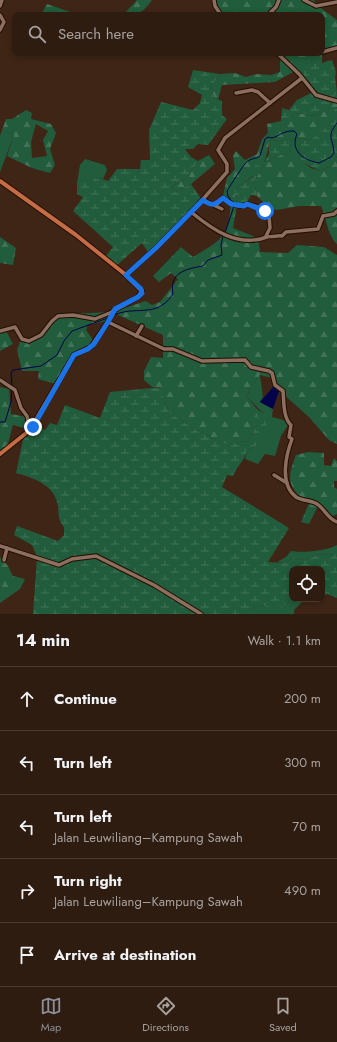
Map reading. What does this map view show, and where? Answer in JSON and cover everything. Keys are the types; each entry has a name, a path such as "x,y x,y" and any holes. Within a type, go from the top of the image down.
{"main road":[{"path":"0,182 76,235 126,275 141,289 142,293 112,313 109,321 91,347 74,355 30,430 0,454"}],"street":[{"path":"0,6 2,0"},
{"path":"214,0 214,6 219,12"},
{"path":"271,12 276,7 279,0"},
{"path":"304,0 316,6 337,2"},
{"path":"0,15 4,22 0,30"},
{"path":"325,51 337,48"},
{"path":"280,56 295,69 316,95 337,101"},
{"path":"126,275 156,248 203,200 228,171 227,164 218,152 220,145 225,138 302,78"},
{"path":"236,93 252,90 258,92 270,103"},
{"path":"216,205 223,198 233,205 244,206 247,204 262,208 269,213 270,228 267,236"},
{"path":"203,200 222,209"},
{"path":"191,212 211,228 225,235 247,241 267,236 282,236 286,232 318,229 323,216 334,214 337,209"},
{"path":"0,331 15,327 22,339 29,341 41,335 58,316 73,315 95,319 112,313"},
{"path":"109,321 136,336 192,358 216,362 240,359 245,360 251,367 272,373 275,385 282,391 285,415 291,425 289,437 292,439 286,457 287,463 285,473 287,483 296,496 316,503 330,519 337,522"},
{"path":"136,336 142,326"},
{"path":"0,380 12,387 19,398 21,408 27,416 30,430"},
{"path":"274,475 287,483"},
{"path":"0,546 59,565 72,559 96,556 148,582 201,614"},
{"path":"4,560 7,548"}],"green space":[{"path":"137,0 152,0 140,12 126,12"},
{"path":"213,0 314,0 318,6 337,20 337,47 325,52 325,12 218,12 213,3"},
{"path":"47,4 70,12 43,12"},
{"path":"280,56 322,56 322,63 295,71 275,82 222,85 218,100 214,98 211,87 220,74 235,73 246,77 256,74 271,75 280,72"},
{"path":"313,58 322,63 332,60 336,72 335,78 337,92 328,109 315,116 297,113 281,121 282,108 289,110 297,100 313,92 295,71"},
{"path":"193,70 220,74 211,87 214,98 222,101 222,115 227,119 208,145 198,144 193,149 185,149 191,157 198,161 188,177 171,187 175,192 191,184 202,200 173,227 159,244 148,252 142,243 116,266 105,257 113,247 73,211 83,197 77,194 77,183 89,183 97,177 108,181 117,169 140,169 141,160 150,160 149,130 161,102 193,110 200,103 202,95 188,87"},
{"path":"337,92 337,107 334,110 332,124 310,140 292,138 281,141 269,140 266,157 259,170 234,190 237,204 233,228 258,238 260,252 288,253 297,245 324,247 337,255 337,444 329,440 309,417 274,386 272,378 260,375 250,388 247,397 257,409 257,425 248,441 226,444 198,431 170,413 163,398 163,387 152,387 144,380 144,371 151,357 163,358 163,335 118,315 115,311 146,301 152,305 160,302 178,279 171,273 159,282 153,276 181,247 193,257 211,246 222,236 228,223 231,202 223,196 227,178 235,169 233,156 236,151 245,160 257,154 262,139 268,133 267,124 281,121 297,113 315,116 328,109"},
{"path":"337,107 337,156 333,165 320,171 299,161 300,139 310,140 331,124 334,110"},
{"path":"26,110 32,113 31,119 51,124 56,133 50,149 55,165 50,173 32,168 7,156 14,135 2,130 6,119 12,119","holes":["36,124 48,131 43,140 47,156 32,158 31,142"]},
{"path":"2,130 14,135 0,172 0,136"},
{"path":"292,138 300,139 299,161 289,153"},
{"path":"292,138 289,153 282,154 268,162 254,181 257,196 251,195 245,205 237,204 234,190 253,176 256,163 264,162 269,154 269,140 281,141"},
{"path":"289,153 311,168 320,171 333,165 337,156 337,244 331,236 321,206 299,206 277,210 268,207 257,196 254,181 261,171 272,159 282,154"},
{"path":"209,155 215,164 191,184 175,192 171,187 188,177 198,161"},
{"path":"85,159 105,165 107,170 103,179 97,177 89,183 77,183 80,165"},
{"path":"0,237 16,248 13,265 0,263"},
{"path":"110,312 110,320 88,325 86,330 96,344 88,350 74,353 56,384 38,379 39,371 22,371 17,350 20,342 27,339 42,337 57,317 71,314"},
{"path":"5,329 13,344 0,351 0,330"},
{"path":"260,375 263,397 260,402 273,409 272,417 284,420 288,425 281,436 275,456 265,454 258,464 245,459 247,451 259,444 264,414 247,397 250,388"},
{"path":"0,387 9,389 11,414 27,417 31,430 13,425 6,451 0,454"},
{"path":"163,387 163,398 170,413 198,431 226,444 248,441 257,425 257,409 264,414 267,423 259,444 247,451 233,476 227,475 222,487 289,528 268,562 284,563 293,558 302,560 317,555 337,554 337,598 327,594 325,595 325,566 289,566 289,600 282,608 269,608 262,605 247,610 245,614 33,614 37,557 32,545 14,535 17,526 58,541 64,535 64,527 60,520 58,506 53,493 36,480 16,473 23,440 34,425 45,430 50,423 57,425 65,405 100,418 110,392"},
{"path":"308,452 324,453 324,465 331,466 334,458 337,461 337,481 334,481 334,487 337,489 337,514 331,517 324,507 319,504 309,524 301,522 311,499 300,497 292,487 290,478 290,473 296,455"},
{"path":"337,545 337,554 317,555 302,560 293,558 284,563 277,562 286,557 291,551 315,551 327,549"},
{"path":"0,557 8,566 13,576 25,579 20,589 0,603"},
{"path":"289,600 289,602 302,602 294,610 294,614 245,614 246,610 262,605 269,608 282,608"}],"shaded area":[{"path":"274,386 279,391 273,409 260,402"}],"waterway":[{"path":"233,203 228,196 227,191 246,162 260,156 265,139 268,137 273,138 285,132 294,131 297,134 295,145 299,154 308,160 319,163 331,157 334,153 331,135 337,123"},
{"path":"225,233 234,206"},
{"path":"112,316 129,311 160,307 173,294 172,287 176,276 185,270 203,266 208,260 222,255 221,245 223,236"},
{"path":"12,386 11,373 13,370 41,366 57,355 64,341 72,331 108,318"},
{"path":"0,422 5,422 11,402 12,389"}],"route":[{"path":"33,427 74,355 79,351 88,349 94,344 97,336 110,319 112,312 115,309 138,297 142,293 141,289 126,275 143,258 156,248 203,200 212,205 216,205 223,198 231,204 244,206 247,204 260,209 262,208 265,211"}]}
